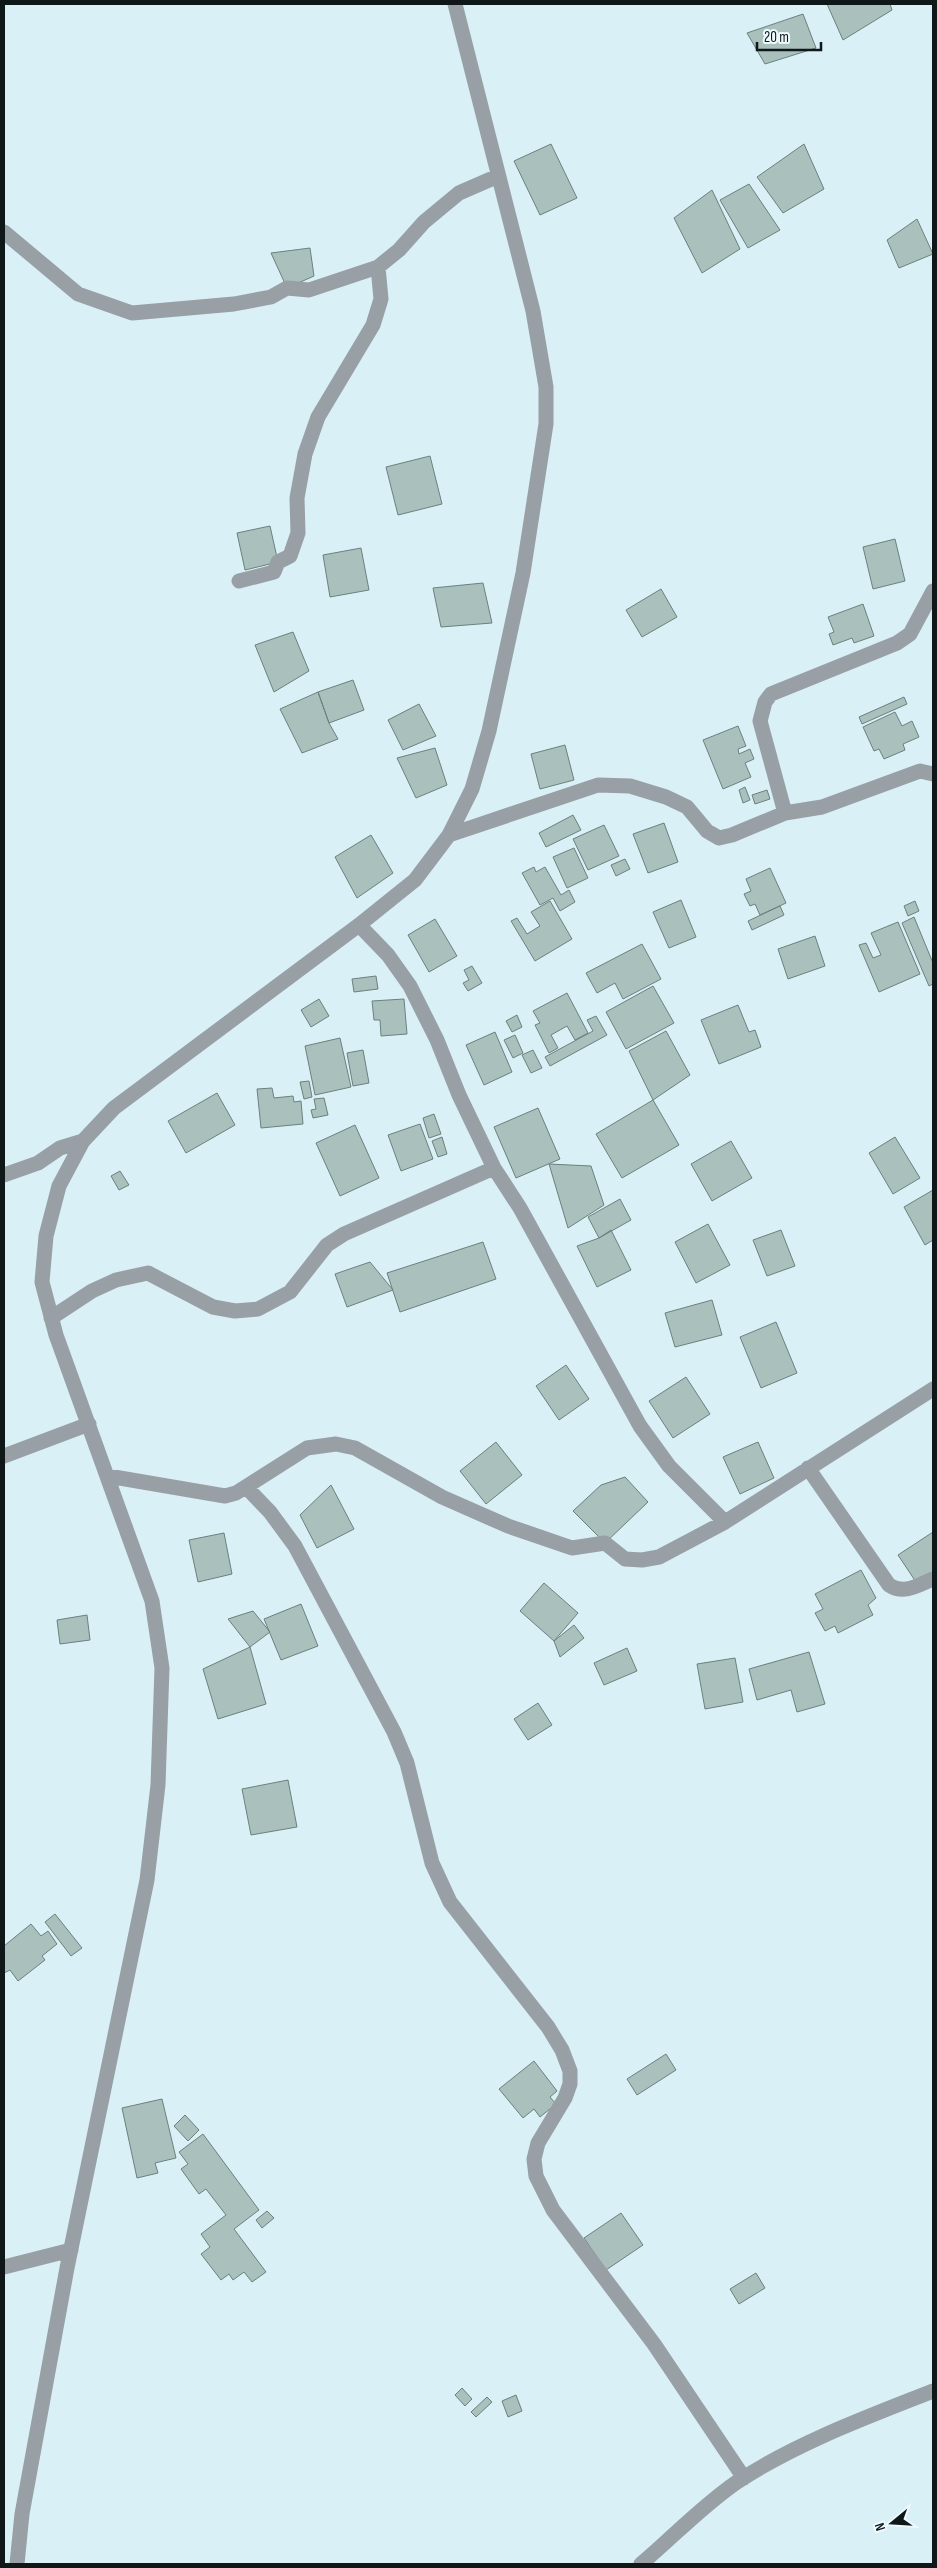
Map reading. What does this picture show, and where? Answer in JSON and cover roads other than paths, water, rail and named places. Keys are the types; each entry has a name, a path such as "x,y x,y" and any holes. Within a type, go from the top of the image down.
{"street":[{"path":"17,2564 22,2514 71,2250 146,1880 158,1786 162,1668 152,1601 51,1318 42,1282 46,1236 59,1186 83,1141 114,1108 359,925 415,880 449,835 472,789 489,731 523,573 546,424 546,387 540,344 455,4"},
{"path":"4,232 78,294 132,313 234,304 271,297 287,288 309,290 378,267 399,250 424,222 459,193 498,176"},
{"path":"239,581 274,572 278,562 290,556 298,533 297,498 305,454 318,417 373,325 381,299 378,267"},
{"path":"785,813 760,721 768,698 771,694 782,689 897,643 910,634 933,591"},
{"path":"449,835 598,785 630,786 666,797 687,807 708,831 719,838 732,835 785,813 822,807 920,771 933,774"},
{"path":"359,925 388,955 410,986 437,1040 494,1168 529,1224 640,1426 669,1466 725,1522"},
{"path":"4,1175 38,1163 60,1148 83,1141"},
{"path":"51,1318 92,1291 116,1280 148,1273 213,1307 235,1311 258,1309 290,1292 326,1246 344,1234 494,1168"},
{"path":"108,1476 225,1496 246,1487 307,1448 336,1444 356,1448 442,1497 508,1526 572,1548 604,1543 625,1559 642,1560 658,1557 725,1522 933,1389"},
{"path":"4,1456 89,1424"},
{"path":"808,1468 889,1585 896,1590 903,1590 933,1579"},
{"path":"246,1487 270,1512 295,1546 394,1732 407,1763 432,1863 450,1902 548,2027 562,2050 570,2071 570,2084 566,2098 538,2143 534,2160 536,2176 553,2210 654,2344 744,2478"},
{"path":"4,2267 71,2250"},
{"path":"641,2564 700,2511 744,2478 800,2447 933,2391"}]}
